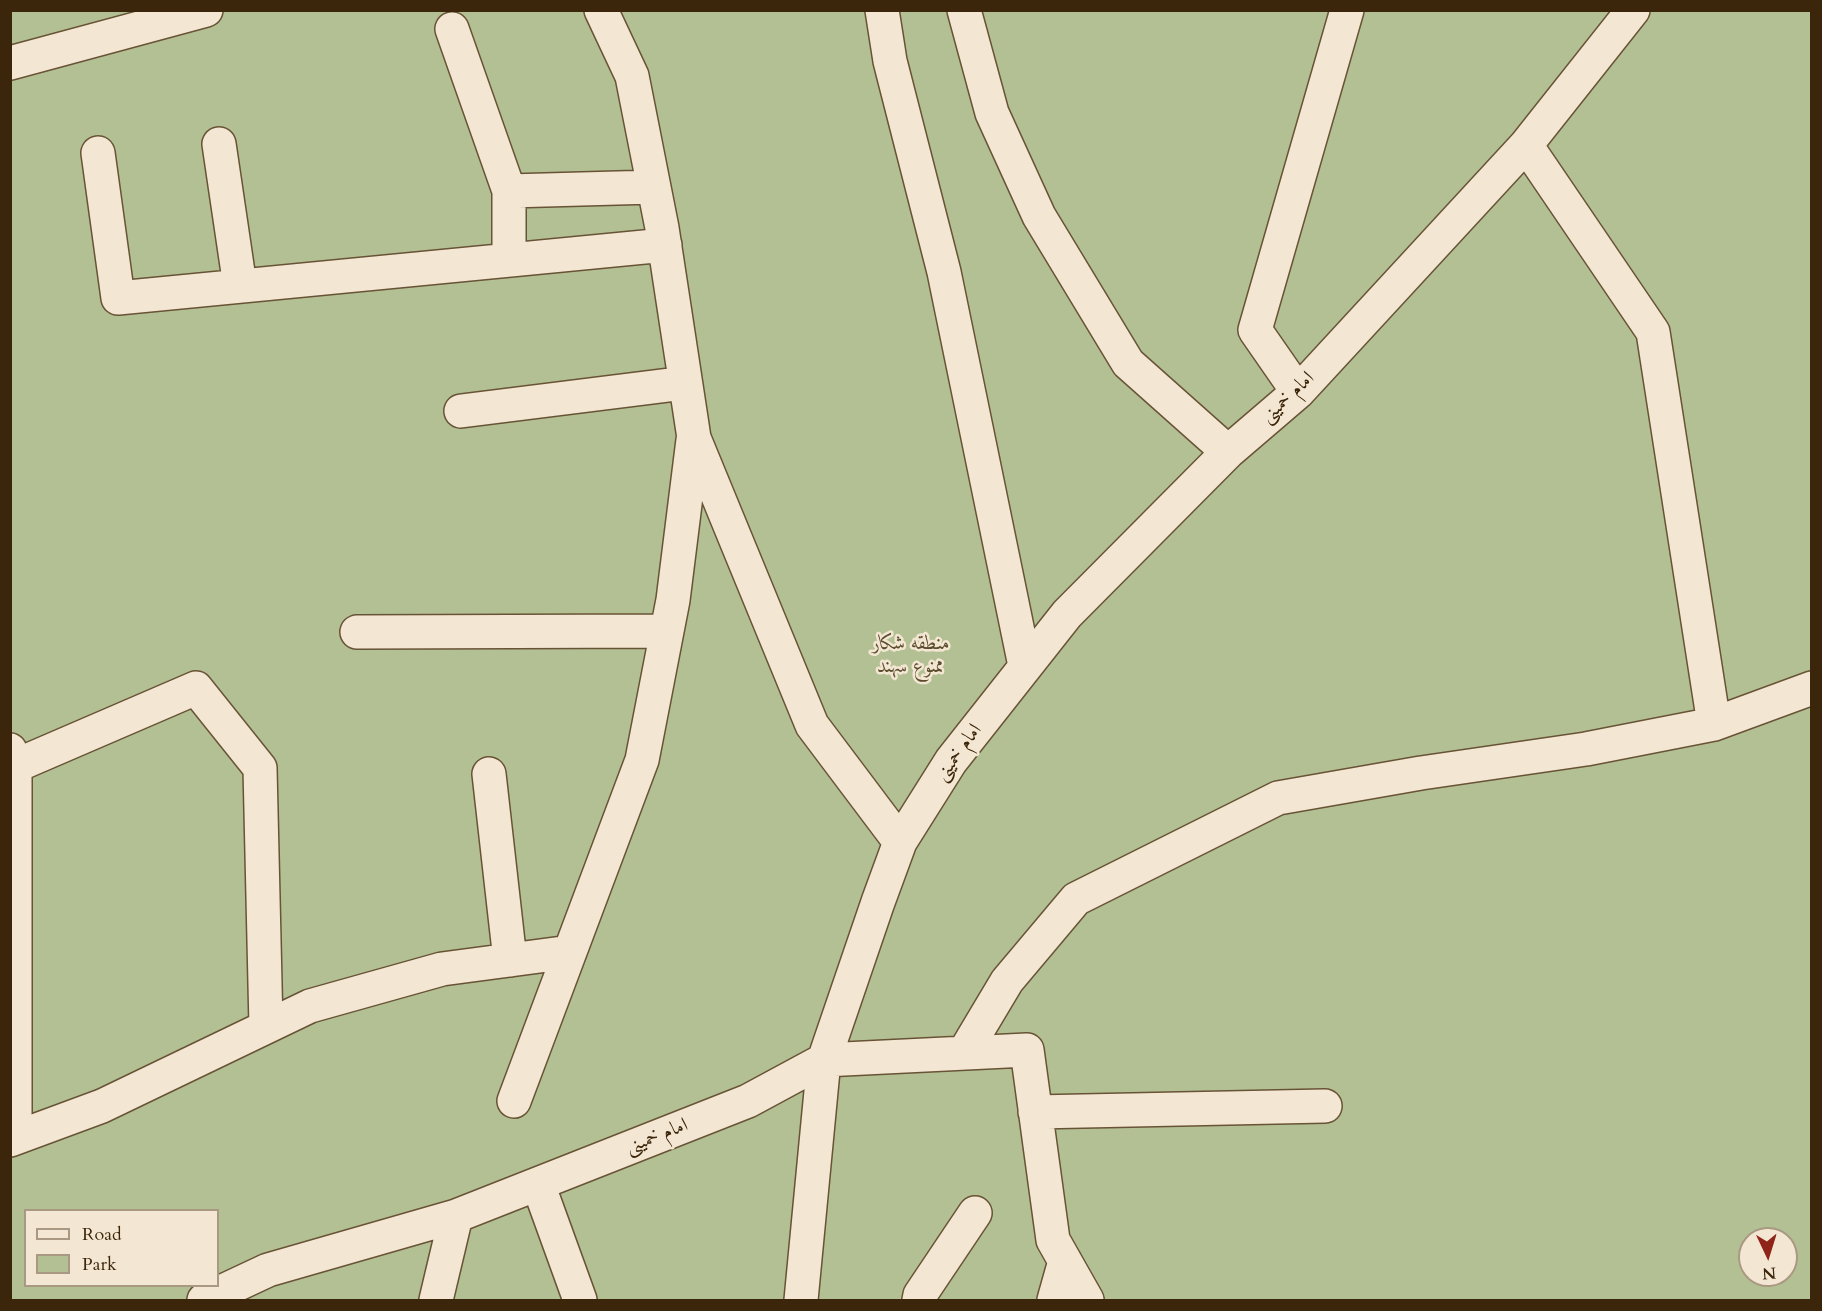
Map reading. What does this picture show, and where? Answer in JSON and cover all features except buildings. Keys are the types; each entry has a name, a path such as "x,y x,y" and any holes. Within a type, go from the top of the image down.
{"street":[{"path":"10,63 206,10"},
{"path":"601,10 632,76"},
{"path":"626,10 632,76 665,245 694,438 813,725 900,842"},
{"path":"882,10 890,61 944,272 1025,666"},
{"path":"964,10 992,113 1039,216 1128,363 1228,452"},
{"path":"1298,392 1255,330 1347,10"},
{"name":"امام خمینی","path":"204,1300 268,1270 456,1216 748,1101 824,1060 900,842 951,761 1067,614 1228,452 1298,392 1526,145 1633,10"},
{"path":"452,29 508,191 509,260"},
{"path":"219,144 240,286"},
{"path":"1526,145 1653,332 1714,724"},
{"path":"98,153 118,298 665,245"},
{"path":"508,191 654,187"},
{"path":"461,411 686,383"},
{"path":"514,1101 642,760 673,600 694,438"},
{"path":"357,632 667,632"},
{"path":"266,1028 260,768 196,688 12,761 13,1139 102,1106 266,1028 310,1006 442,969 570,952"},
{"path":"964,1053 1007,981 1076,899 1278,798 1421,773 1586,749 1714,724 1812,688"},
{"path":"489,774 510,960"},
{"path":"801,1300 824,1060 1027,1050 1053,1240 1087,1300"},
{"path":"1035,1112 1324,1106"},
{"path":"538,1184 580,1300"},
{"path":"919,1300 920,1295 975,1213"},
{"path":"436,1300 456,1216"},
{"path":"1054,1300 1065,1261"}],"green space":[{"name":"منطقه شکار ممنوع سهند","path":"10,11 1811,11 1811,1300 11,1300"}]}
